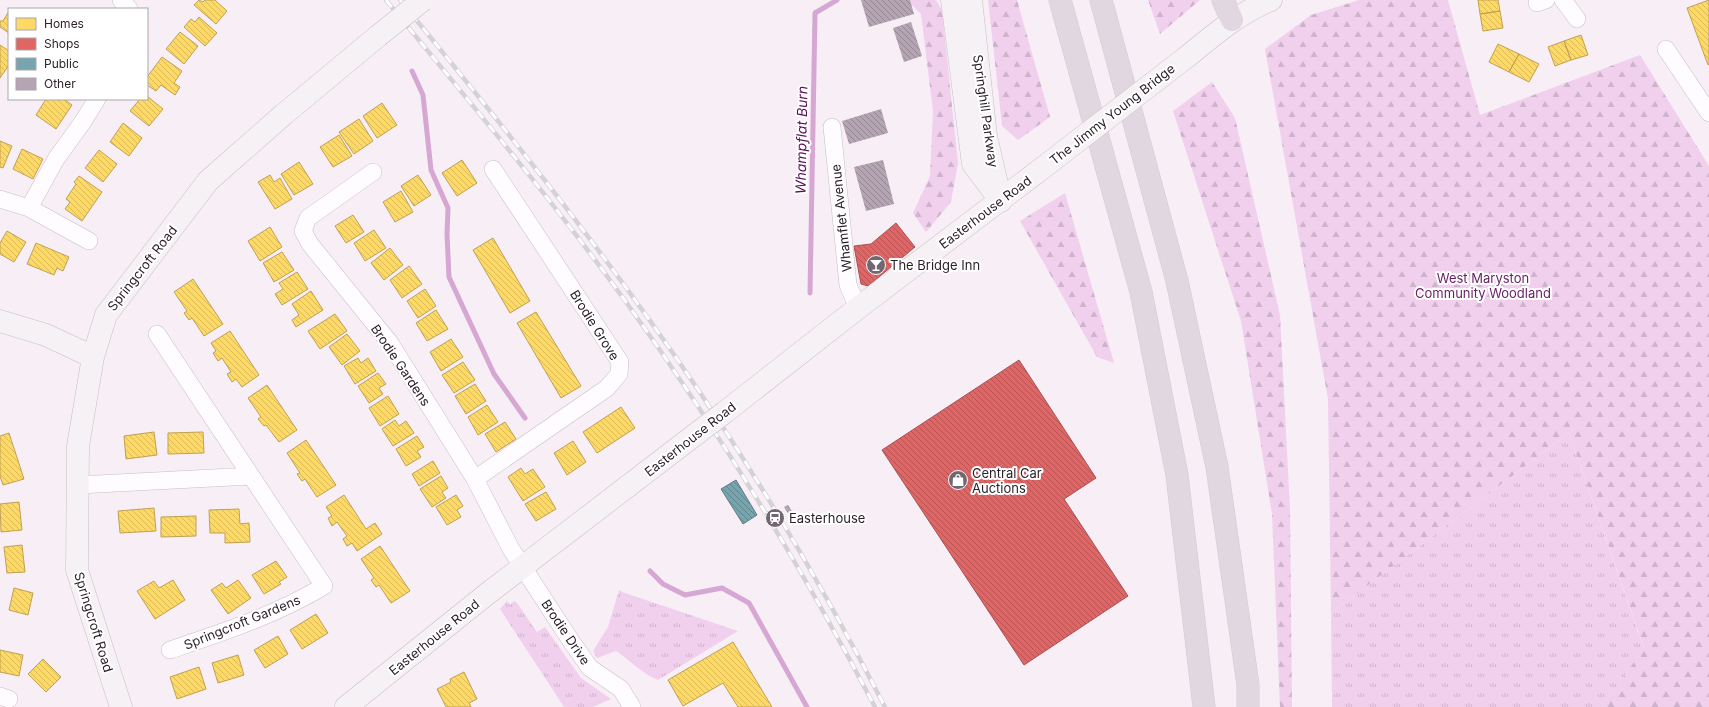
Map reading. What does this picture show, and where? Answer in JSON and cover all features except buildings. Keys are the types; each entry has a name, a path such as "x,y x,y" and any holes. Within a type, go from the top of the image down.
{"highway":[{"path":"1060,0 1141,292 1177,475 1204,707"},
{"path":"1101,0 1177,281 1216,459 1248,685 1248,707"},
{"path":"1223,0 1232,20"}],"street":[{"path":"121,0 128,8"},
{"name":"Springcroft Road","path":"121,707 77,570 78,446 93,357 106,315 208,181 283,115 422,0"},
{"name":"Springhill Parkway","path":"952,0 973,164 1001,202"},
{"name":"Springhill Parkway","path":"971,0 986,136 1001,202"},
{"path":"1232,20 1271,0"},
{"path":"1563,0 1578,19"},
{"name":"The Jimmy Young Bridge","path":"1036,173 1188,56 1232,20"},
{"path":"1666,49 1709,113"},
{"path":"29,208 56,159 82,123 95,100"},
{"name":"Whamflet Avenue","path":"832,127 848,285 858,308"},
{"name":"Brodie Grove","path":"475,479 607,388 619,374 620,362 493,169"},
{"name":"Brodie Gardens","path":"373,172 308,218 303,231 310,244 390,344 475,479 523,567"},
{"name":"Easterhouse Road","path":"346,707 523,567 858,308 1001,202 1036,173"},
{"path":"0,199 29,208 89,240"},
{"path":"0,321 46,335 93,357"},
{"name":"Springcroft Gardens","path":"157,334 324,586 297,603 170,650"},
{"path":"78,485 251,476"},
{"name":"Brodie Drive","path":"523,567 590,668 621,689 632,707"}],"green space":[{"path":"907,0 936,0 942,10 958,163 951,202 926,232 913,213 930,176 933,111 921,14"},
{"path":"988,0 1017,0 1050,117 1018,140 1002,126"},
{"path":"1148,0 1200,0 1160,34"},
{"name":"West Maryston Community Woodland","path":"1359,0 1448,0 1480,115 1640,55 1709,166 1709,707 1602,707 1644,648 1569,433 1331,613 1328,399 1265,49 1311,15"},
{"path":"1212,82 1235,118 1280,315 1290,510 1292,707 1280,707 1272,514 1241,321 1173,111"},
{"path":"1065,193 1114,363 1097,357 1020,221"},
{"path":"1569,433 1644,649 1602,707 1332,707 1331,613"},
{"path":"619,590 738,631 658,680 642,671 616,651 597,658 593,651 608,627"},
{"path":"507,601 510,605 514,601 517,603 537,632 545,627 581,678 611,699 593,707 564,707 500,609"}],"waterway":[{"name":"Whampflat Burn","path":"810,293 815,13 837,0"},
{"path":"412,71 423,95 431,170 448,208 447,234 449,277 494,374 525,418"},
{"path":"650,571 663,584 685,595 722,588 749,603 807,707"}],"railway":[{"path":"386,0 568,225 626,302 694,400 758,500 818,602 875,707"},
{"path":"400,0 554,192 628,290 699,391 749,468 796,546 842,626 885,707"}],"place":[{"name":"The Bridge Inn","path":"876,265"},
{"name":"Central Car Auctions","path":"958,480"},
{"name":"Easterhouse","path":"775,518"}]}
